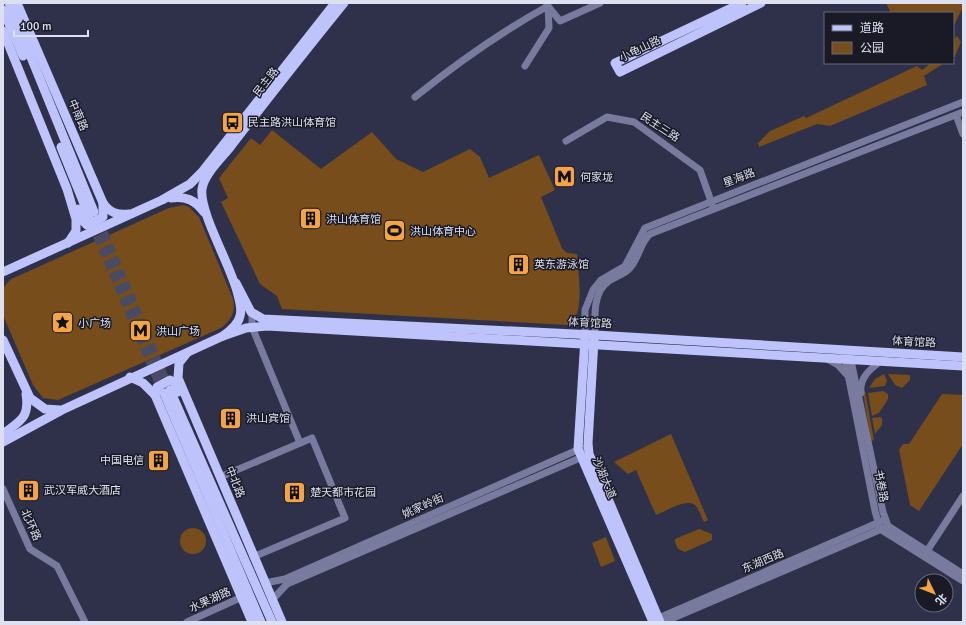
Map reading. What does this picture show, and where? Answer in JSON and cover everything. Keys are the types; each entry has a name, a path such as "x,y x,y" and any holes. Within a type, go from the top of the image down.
{"main road":[{"name":"中南路","path":"3,10 92,214 9,3"},
{"name":"中南路","path":"17,3 103,203"},
{"name":"民主路","path":"205,174 335,3"},
{"name":"民主路","path":"205,174 344,3"},
{"name":"小龟山路","path":"742,3 615,63 620,72 761,3"},
{"path":"15,16 31,37"},
{"path":"3,31 67,189 77,225 67,244"},
{"path":"12,51 14,35"},
{"path":"3,272 162,200 205,174"},
{"path":"205,174 202,194 207,216 236,283 252,314"},
{"path":"67,189 72,194 87,225 103,217 103,203"},
{"path":"162,200 182,197 192,200 207,216"},
{"path":"103,203 110,211 116,214 134,213"},
{"path":"3,442 62,410 130,377 223,336 234,327 241,314 236,283"},
{"name":"体育馆路","path":"252,314 263,319 825,358 847,355 881,361 963,366"},
{"name":"体育馆路","path":"223,336 252,327 266,326 588,341 594,335 847,355 963,357"},
{"path":"3,340 25,389 34,402 49,410 62,410"},
{"name":"沙湖大道","path":"588,341 585,452 656,621"},
{"name":"中北路","path":"188,352 179,363 177,371 178,378 282,622"},
{"name":"中北路","path":"130,377 163,393 272,622"},
{"path":"163,393 157,387 171,380 175,384 181,397 188,402"},
{"path":"3,434 22,420 26,415 28,406 25,389"},
{"name":"中北路","path":"163,393 208,518 252,622"},
{"path":"230,502 236,549"},
{"path":"208,518 236,549"},
{"name":"中北路","path":"236,549 261,622"}],"street":[{"path":"580,12 591,3"},
{"path":"547,4 560,20 600,3"},
{"path":"525,66 548,28 547,4"},
{"path":"415,97 450,68 547,4"},
{"name":"星海路","path":"588,341 585,310 593,290 601,280 625,266 645,228 963,102"},
{"path":"959,114 963,134"},
{"name":"星海路","path":"594,335 596,304 601,289 608,282 630,269 647,236 658,230 714,210 959,114"},
{"name":"民主三路","path":"566,141 607,117 634,122 700,170 714,210"},
{"path":"252,314 252,327 300,443"},
{"name":"书卷路","path":"847,355 848,375 879,526"},
{"name":"书卷路","path":"847,355 860,401 886,523"},
{"path":"825,358 838,366 848,375"},
{"path":"860,401 862,379 869,370 881,361"},
{"path":"220,477 312,438 345,518 253,557"},
{"name":"姚家岭街","path":"265,583 285,579 585,452"},
{"name":"姚家岭街","path":"272,600 288,584 585,452"},
{"name":"北环路","path":"3,489 30,549 57,566 84,622"},
{"path":"927,552 963,496"},
{"path":"886,523 927,552 963,574"},
{"name":"东湖西路","path":"656,621 886,523"},
{"path":"879,526 963,581"},
{"name":"水果湖路","path":"187,622 242,597"}],"green space":[{"path":"886,3 963,3 963,7 954,25 954,12 890,12"},
{"path":"957,36 961,42 954,56 954,39"},
{"path":"930,64 942,64 924,76 927,85 830,126 817,124 759,147 758,143 770,131 804,116 806,118 917,66 922,70"},
{"name":"洪山体育中心","path":"272,130 321,169 372,132 396,159 423,172 470,149 480,157 489,178 539,155 555,190 541,197 562,248 567,253 577,254 580,293 577,313 574,320 568,325 282,309 277,296 260,284 221,202 228,198 219,178 251,138 260,145"},
{"name":"洪山广场","path":"183,205 189,207 199,217 233,299 234,308 232,316 228,322 221,328 58,400 43,398 33,385 3,315 3,288 11,279 169,208"},
{"path":"884,374 887,381 885,386 869,388 875,379"},
{"path":"888,374 910,375 910,380 902,388 895,385"},
{"path":"865,391 874,440 871,441 863,392"},
{"path":"883,391 888,394 888,399 879,413 872,416 868,393"},
{"path":"942,394 963,395 963,444 919,511 910,505 899,450 903,444 909,444"},
{"path":"872,418 882,418 882,425 875,434"},
{"path":"671,434 708,520 704,522 695,505 691,503 681,504 656,515 636,470 628,474 614,462"},
{"path":"193,528 202,532 206,541 202,550 193,554 184,550 180,541 184,532"},
{"path":"699,529 712,534 712,540 685,552 678,549 675,539"},
{"path":"606,537 615,561 601,567 592,543"}],"tunnel":[{"path":"98,220 169,389"},
{"path":"92,223 163,392"}],"place":[{"name":"民主路洪山体育馆","path":"232,122"},
{"name":"何家垅","path":"565,177"},
{"name":"洪山体育馆","path":"310,219"},
{"name":"洪山体育中心","path":"395,231"},
{"name":"英东游泳馆","path":"518,264"},
{"name":"小广场","path":"63,323"},
{"name":"洪山广场","path":"140,331"},
{"name":"洪山宾馆","path":"231,418"},
{"name":"中国电信","path":"159,460"},
{"name":"武汉军威大酒店","path":"29,490"},
{"name":"楚天都市花园","path":"294,492"}]}
